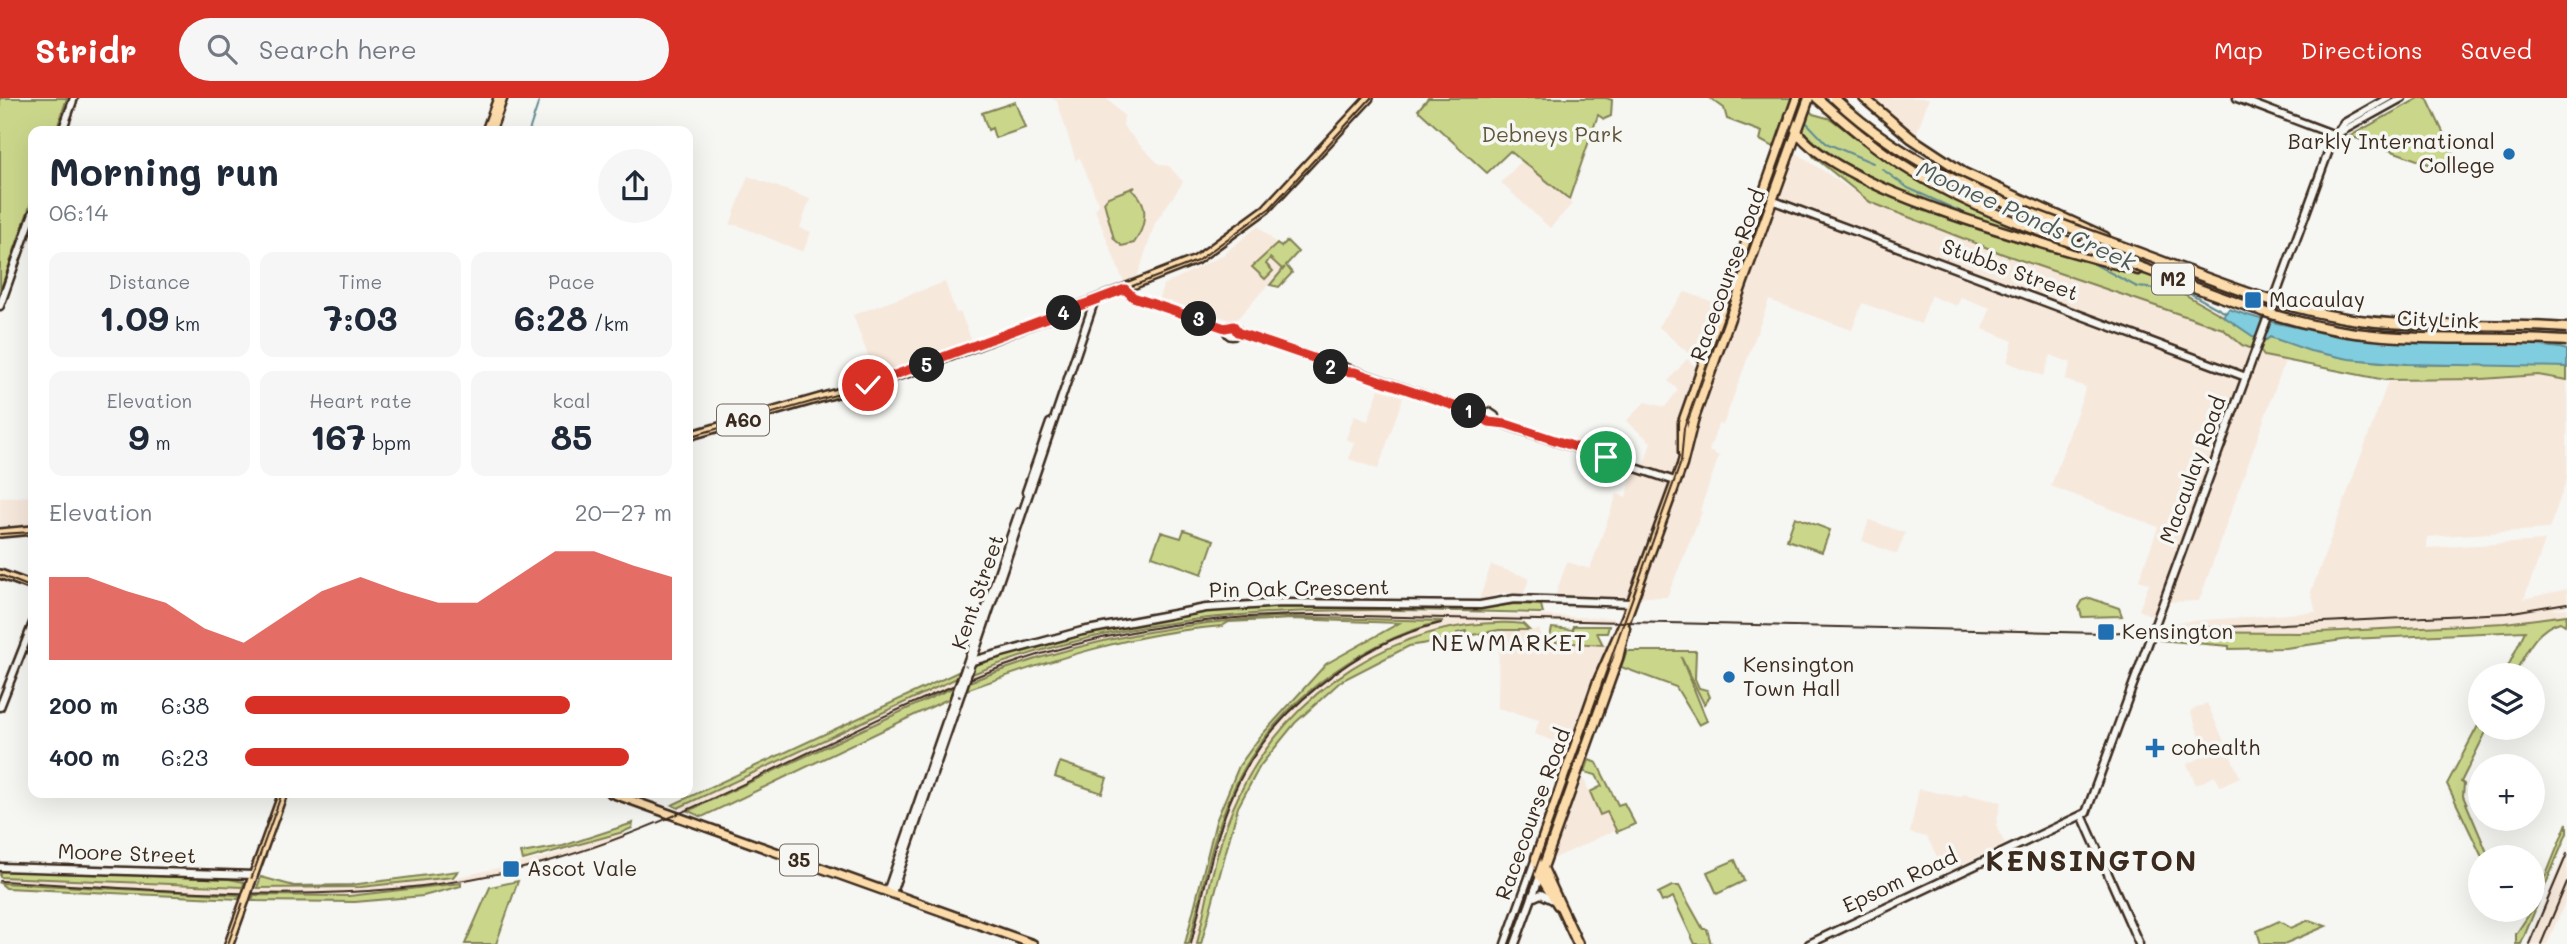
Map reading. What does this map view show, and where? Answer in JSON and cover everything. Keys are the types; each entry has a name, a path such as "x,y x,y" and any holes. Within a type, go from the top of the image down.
{"highway":[{"name":"Racecourse Road","path":"1736,287 1763,195 1797,98"},
{"name":"Racecourse Road","path":"1541,871 1600,676 1632,603 1682,465 1682,426 1736,287 1774,201 1797,131 1812,98"},
{"name":"CityLink","path":"1812,98 1877,148 1932,183 1989,210 2256,309 2312,325 2354,332 2421,338 2567,341"},
{"name":"CityLink","path":"1833,98 1891,144 1970,188 2146,255 2294,307 2344,318 2415,326 2567,328"},
{"path":"1864,98 1912,138 1964,173 2026,204 2146,255"},
{"path":"1790,116 1805,145 1895,193 1956,216 2179,281"},
{"path":"1789,153 1795,147 1805,145"},
{"name":"Stubbs Street","path":"1763,195 1774,201"},
{"name":"Racecourse Road","path":"1536,858 1610,680 1620,650 1626,618"},
{"path":"1600,676 1610,680"},
{"path":"1536,858 1578,944"}],"main road":[{"path":"488,126 498,98"},
{"path":"493,126 503,98"},
{"name":"A60","path":"693,435 910,372 1196,260 1254,219 1369,98"},
{"path":"1,533 28,530"},
{"path":"0,574 28,584"},
{"path":"229,944 281,798"},
{"name":"35","path":"625,798 1033,944"}],"street":[{"path":"64,126 74,98"},
{"path":"2237,98 2335,135 2402,98"},
{"path":"2335,135 2344,123 2388,98"},
{"name":"Macaulay Road","path":"2082,815 2088,810 2335,135"},
{"name":"Stubbs Street","path":"1774,201 2246,377"},
{"path":"0,306 28,227"},
{"path":"1125,289 1133,297 1227,329 1231,336 1237,332 1332,365 1338,361 1340,369 1675,481"},
{"name":"Kent Street","path":"889,892 1094,302"},
{"name":"Kent Street","path":"969,666 1087,321 1085,305"},
{"name":"Pin Oak Crescent","path":"969,666 1082,631 1222,607 1301,603 1480,605 1514,599 1632,603"},
{"path":"0,707 28,635"},
{"path":"2082,815 2139,944"},
{"name":"Epsom Road","path":"1809,944 2082,815"},
{"name":"Racecourse Road","path":"1505,944 1536,858"},
{"name":"Moore Street","path":"0,867 253,879"},
{"name":"Racecourse Road","path":"1515,944 1541,871"},
{"path":"1532,898 1543,894 1558,904"}],"shaded area":[{"path":"1051,98 1106,98 1124,116 1123,126 1139,144 1160,165 1169,166 1183,182 1155,223 1137,278 1124,283 1095,209 1099,205 1079,157 1076,161 1057,101"},
{"path":"1871,98 1929,98 1916,135"},
{"path":"1795,152 1870,202 2223,329 2242,345 2286,358 2199,601 2164,602 2158,619 2139,610 2149,584 2139,580 2158,527 2051,486 2086,387 2065,380 2071,363 2051,355 2043,376 2007,362 2013,341 1983,329 1990,308 1961,297 1957,306 1931,296 1921,324 1862,303 1852,330 1769,300 1723,425 1718,424 1709,451 1719,456 1700,510 1702,512 1667,597 1555,596 1567,562 1590,569 1617,494 1626,497 1634,471 1644,465 1651,442 1626,421 1645,402 1665,407 1678,390 1668,381 1687,359 1696,367 1683,408 1699,414"},
{"path":"1523,159 1572,204 1550,228 1501,183"},
{"path":"748,176 810,199 800,228 811,232 803,252 737,225 730,225"},
{"path":"1258,226 1280,247 1287,241 1298,252 1235,321 1160,299 1163,285 1223,255"},
{"path":"945,282 956,313 960,312 972,341 875,375 853,315"},
{"path":"1685,292 1719,304 1698,362 1658,326"},
{"path":"2538,375 2567,381 2567,479 2549,529 2427,537 2427,548 2545,541 2524,599 2567,589 2567,605 2551,610 2567,608 2567,615 2505,623 2299,633 2160,632 2164,623 2316,612 2311,592 2388,382"},
{"path":"1379,389 1403,397 1378,469 1349,459 1355,443 1346,439 1354,416 1368,421"},
{"path":"28,496 28,525 0,526 0,498"},
{"path":"1869,520 1905,533 1897,554 1862,541"},
{"path":"1491,565 1529,578 1524,593 1502,593 1479,600"},
{"path":"1317,610 1614,618 1613,623 1514,621 1444,629 1394,644 1333,679 1286,726 1261,758 1239,794 1221,848 1197,944 1189,944 1225,809 1243,770 1259,748 1303,697 1336,669 1382,643 1440,621 1283,617 1209,622 1154,630 1072,648 969,682 972,674 1064,643 1137,626 1209,616"},
{"path":"1499,630 1540,630 1541,644 1607,644 1570,747 1535,734 1539,720 1498,708"},
{"path":"957,678 954,687 705,804 688,811 678,808"},
{"path":"2207,703 2240,777 2220,786 2215,776 2196,785 2187,764 2207,755 2190,711"},
{"path":"1583,777 1599,815 1607,812 1615,830 1551,860"},
{"path":"1919,789 1960,797 1964,794 2001,802 1996,825 2005,844 1945,872 1927,837 1910,833"},
{"path":"623,832 625,838 574,855 461,883 349,896 254,895 257,888 361,887 454,878 543,858"},
{"path":"2567,848 2567,897 2547,944 2527,944 2536,922 2545,922 2545,901"},
{"path":"0,877 243,887 240,895 0,883"}],"green space":[{"path":"0,98 67,98 58,126 28,126 28,211 0,291"},
{"name":"Debneys Park","path":"1428,98 1612,100 1611,116 1604,119 1598,115 1569,199 1510,151 1487,173 1418,110"},
{"path":"1710,98 1797,98 1813,114 1831,119 1894,167 1936,191 2029,232 2152,276 2266,340 2270,337 2328,354 2375,361 2428,365 2563,366 2567,367 2567,380 2538,375 2482,379 2385,380 2264,356 2261,352 2242,345 2223,329 2003,254 1870,202 1814,157 1786,118 1775,148 1760,140 1762,132 1727,119 1724,108"},
{"path":"2419,98 2427,98 2458,164 2445,170 2350,136"},
{"path":"1015,102 1025,128 995,138 992,128 988,130 982,113"},
{"path":"1135,187 1132,190 1138,195 1144,209 1143,223 1134,243 1122,246 1114,239 1104,202 1108,197"},
{"path":"1287,241 1298,252 1286,265 1292,273 1279,287 1270,285 1285,267 1282,269 1270,258 1266,264 1273,271 1265,279 1252,267 1277,244 1281,247"},
{"path":"1795,517 1830,530 1822,552 1787,540"},
{"path":"1184,530 1214,540 1202,574 1152,556 1161,532 1181,538"},
{"path":"2090,598 2119,608 2122,616 2082,617 2079,607 2083,600"},
{"path":"1514,604 1541,605 1543,613 1326,611 1184,621 1113,633 1042,650 972,674 975,665 1048,643 1123,625 1199,613 1276,607 1395,610 1485,608"},
{"path":"2567,615 2565,625 2560,622 2551,625 2538,636 2520,663 2510,663 2525,631 2350,639 2286,648 2229,649 2229,646 2160,640 2161,637 2169,638 2169,633 2161,632 2299,633 2505,623"},
{"path":"1282,617 1443,621 1378,646 1347,663 1317,684 1267,735 1247,764 1231,795 1212,850 1189,944 1185,944 1216,821 1239,766 1260,737 1326,664 1399,623 1292,619 1229,622 1222,626 1156,635 1092,649 966,690 969,682 1084,646 1162,629 1242,620"},
{"path":"1523,624 1529,630 1499,630 1467,636 1466,631 1457,633 1458,638 1409,646 1341,681 1295,723 1260,766 1238,807 1201,944 1197,944 1214,868 1231,812 1260,758 1287,724 1317,694 1352,668 1389,648 1429,633 1471,625"},
{"path":"1573,626 1609,626 1607,633 1597,633 1603,645 1556,642 1550,637 1552,628 1573,630"},
{"path":"1627,651 1696,651 1695,679 1699,688 1707,690 1710,697 1704,704 1681,657 1707,721 1699,725 1676,687 1621,667"},
{"path":"960,671 957,678 678,808 672,805 693,798 693,795"},
{"path":"954,687 950,698 702,817 688,811"},
{"path":"2470,740 2482,740 2475,754 2468,754 2468,768 2461,782 2464,784 2463,796 2468,808 2468,828 2447,784"},
{"path":"1589,760 1597,763 1618,805 1624,803 1635,824 1617,832 1607,812 1600,815 1590,792 1602,786 1596,775 1585,772"},
{"path":"1060,762 1107,778 1102,793 1055,777"},
{"path":"633,823 632,828 623,832 523,860 521,853 563,846"},
{"path":"2567,823 2567,833 2545,886 2545,878"},
{"path":"2470,831 2478,831 2484,845 2476,845"},
{"path":"1735,860 1744,881 1717,894 1707,872"},
{"path":"0,870 229,879 244,882 243,887 0,877"},
{"path":"458,871 453,877 361,887 257,888 261,877 294,886 351,885"},
{"path":"518,881 496,944 465,944 490,887"},
{"path":"0,883 240,895 239,899 6,888"},
{"path":"461,883 461,886 423,896 355,902 252,901 254,895 349,896"},
{"path":"1672,886 1679,886 1703,929 1707,929 1711,944 1695,944 1673,897 1662,902 1658,893"},
{"path":"2309,920 2326,926 2284,944 2261,944 2257,931 2279,921 2291,928"},
{"path":"2524,922 2530,922 2521,944 2516,944 2516,934"}],"water":[{"path":"2229,309 2310,330 2351,335 2560,348 2567,350 2567,367 2407,364 2349,359 2310,351 2270,337 2266,340 2254,337 2223,316"}],"pier":[{"path":"2227,306 2290,324 2355,334 2541,342 2567,347 2386,343 2315,332 2272,320 2264,343 2255,341 2263,318"}],"waterway":[{"path":"531,126 540,98"},
{"name":"Moonee Ponds Creek","path":"1805,121 1826,143 1873,163"},
{"name":"Moonee Ponds Creek","path":"1882,169 1908,188 1977,219"},
{"path":"1913,209 1917,204"},
{"name":"Moonee Ponds Creek","path":"2087,260 2137,287 2186,291 2226,313"}],"tram line":[{"path":"693,436 895,378 1197,261 1270,208 1371,98"},
{"path":"1509,944 1681,462 1684,428 1802,98"},
{"path":"0,534 28,532"},
{"path":"0,575 28,586"},
{"path":"228,944 280,798"}],"railway":[{"path":"0,881 274,894 411,887 479,878 546,862 657,823 872,722 980,675 1061,648 1187,623 1316,615 2103,633 2507,613 2567,603"},
{"path":"1191,944 1227,808 1251,761 1270,734 1320,684 1349,664 1410,632 1441,623"},
{"path":"2529,944 2567,854"},
{"path":"2541,944 2567,882"}],"place":[{"name":"Barkly International College","path":"2509,154"},
{"name":"Macaulay","path":"2253,300"},
{"name":"Kensington","path":"2106,632"},
{"name":"Kensington Town Hall","path":"1729,677"},
{"name":"cohealth","path":"2155,748"},
{"name":"Ascot Vale","path":"511,869"}],"district":[{"name":"NEWMARKET","path":"1510,643"},
{"name":"KENSINGTON","path":"2092,861"}],"route":[{"path":"868,385 964,352 1125,289 1133,297 1227,329 1234,326 1237,332 1319,360 1336,371 1355,372 1475,413 1489,422 1506,424 1606,457"}]}
